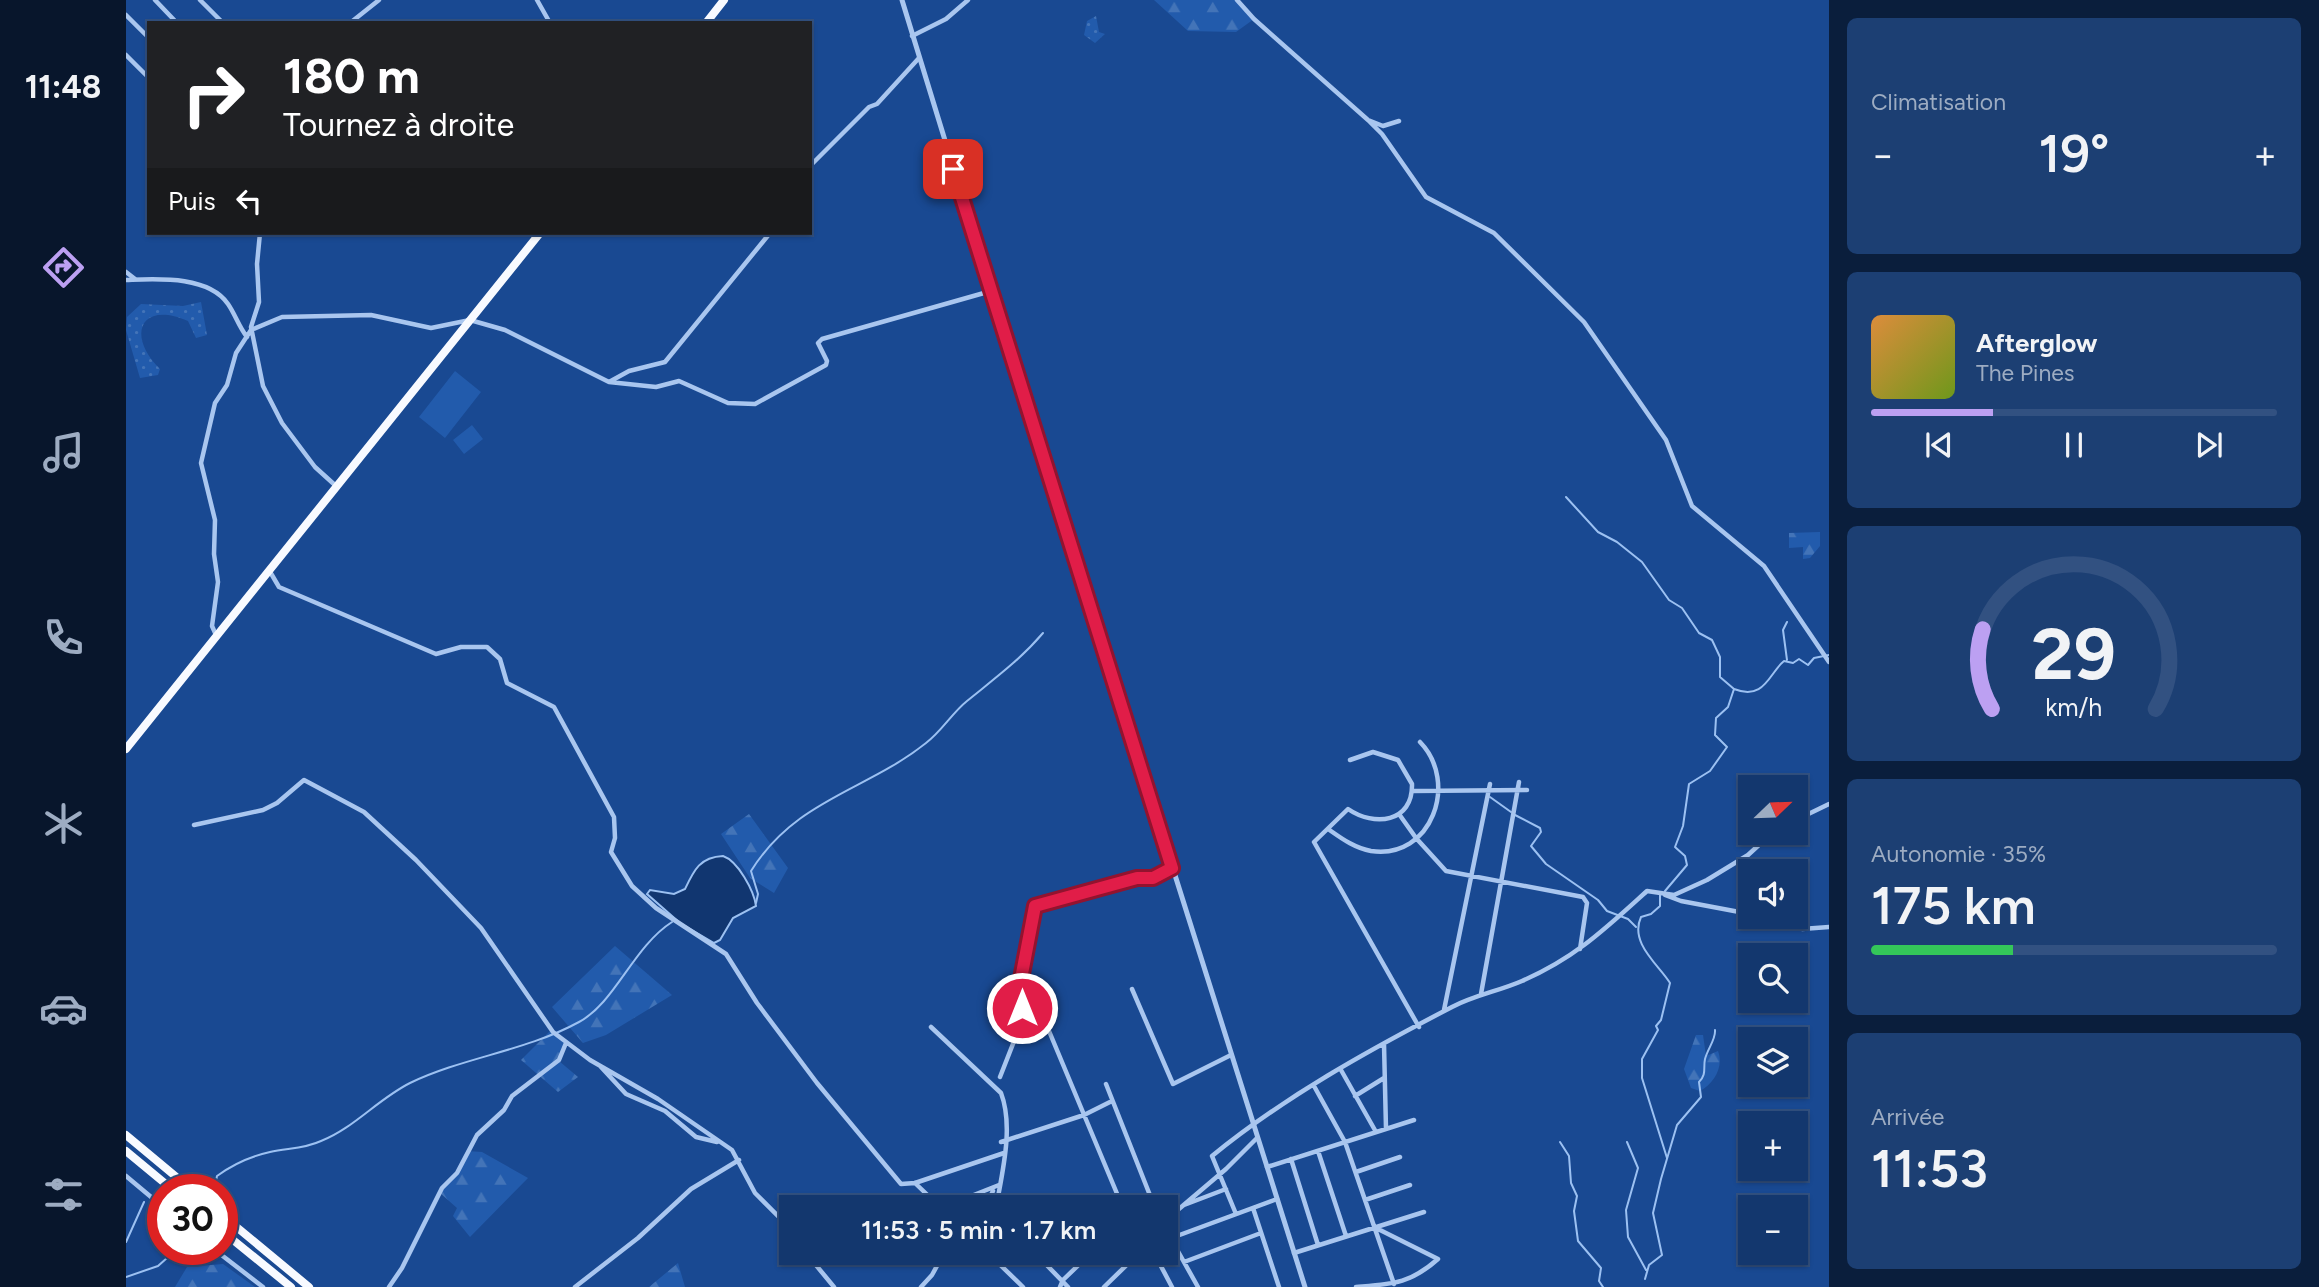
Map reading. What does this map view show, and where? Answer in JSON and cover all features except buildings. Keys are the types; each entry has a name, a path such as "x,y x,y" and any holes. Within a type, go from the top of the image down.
{"highway":[{"path":"708,21 724,0"},
{"path":"126,747 538,235"},
{"path":"126,1135 173,1174"},
{"path":"126,1151 154,1174"},
{"path":"238,1228 309,1287"},
{"path":"238,1244 291,1287"}],"street":[{"path":"155,0 175,21"},
{"path":"200,0 221,21"},
{"path":"353,21 379,0"},
{"path":"537,0 549,21"},
{"path":"902,0 1252,1124 1306,1287"},
{"path":"912,36 946,19 968,0"},
{"path":"1237,0 1254,19 1382,134 1426,197 1494,233 1584,322 1666,440 1692,506 1735,545 1764,566 1829,662"},
{"path":"126,15 147,35"},
{"path":"126,55 147,76"},
{"path":"812,164 869,107 877,104 919,58"},
{"path":"1368,120 1383,127 1399,121"},
{"path":"216,635 212,626 218,582 214,554 215,520 201,463 215,403 227,385 236,353 251,330 259,302 257,264 260,235"},
{"path":"609,382 629,371 665,362 768,235"},
{"path":"126,272 136,279"},
{"path":"126,280 162,277 215,290 227,303 246,337 253,342"},
{"path":"251,330 282,317 371,314 430,328 470,320 505,330 609,382 656,387 679,380 728,403 758,403 826,365 827,361 818,343 822,339 991,291"},
{"path":"251,330 263,387 282,423 315,467 336,486"},
{"path":"269,570 276,577 279,587 436,654 461,647 486,647 500,659 507,683 554,707 614,817 615,838 611,852 624,877 656,908 726,954 757,1003 824,1093 901,1184 915,1184 1004,1153"},
{"path":"1328,829 1348,843 1370,851 1394,850 1416,838 1433,818 1439,805 1432,758 1420,742"},
{"path":"1350,760 1373,752 1393,756 1409,775 1412,791 1399,814 1385,821 1376,821 1348,809 1314,842 1419,1027"},
{"path":"194,825 263,810 304,780 359,809 416,860 481,928 541,1018 566,1042 658,1099 732,1150 755,1193 779,1217"},
{"path":"1480,994 1518,782"},
{"path":"1444,1011 1490,784"},
{"path":"1412,791 1527,790"},
{"path":"1808,814 1829,804"},
{"path":"1399,814 1416,838 1446,871 1583,897 1587,903 1580,949"},
{"path":"1665,895 1674,895 1716,875 1759,845"},
{"path":"1000,1077 1022,1021 1020,984 1035,906 1137,878 1153,878 1172,868"},
{"path":"1236,1214 1212,1156 1252,1124 1314,1086 1444,1011 1480,994 1519,982 1580,949 1624,916 1647,891 1681,901 1738,912"},
{"path":"1808,929 1829,927"},
{"path":"1132,989 1173,1084 1231,1055"},
{"path":"931,1027 1001,1093 1005,1106 1004,1153 998,1195"},
{"path":"1049,1031 1117,1195"},
{"path":"389,1287 402,1268 442,1188 457,1173 477,1135 504,1110 512,1096 559,1060 566,1042"},
{"path":"1384,1044 1386,1129"},
{"path":"601,1066 626,1094 665,1111 696,1137 722,1143"},
{"path":"1341,1070 1376,1132"},
{"path":"1355,1096 1385,1077"},
{"path":"1105,1084 1148,1195"},
{"path":"1314,1086 1346,1142 1394,1284"},
{"path":"1003,1141 1084,1115 1112,1101"},
{"path":"1266,1167 1414,1120"},
{"path":"1178,1207 1220,1175 1257,1138"},
{"path":"1318,1151 1346,1236"},
{"path":"1356,1172 1400,1157"},
{"path":"1291,1159 1318,1245"},
{"path":"575,1287 638,1238 691,1189 739,1160"},
{"path":"126,1176 147,1194"},
{"path":"915,1184 927,1195"},
{"path":"975,1195 1000,1185"},
{"path":"1365,1200 1410,1185"},
{"path":"1178,1207 1226,1189"},
{"path":"991,1195 993,1191"},
{"path":"1178,1234 1277,1199"},
{"path":"1253,1208 1279,1287"},
{"path":"1294,1253 1424,1212"},
{"path":"1356,1287 1394,1284 1419,1276 1438,1259 1375,1227"},
{"path":"1184,1262 1261,1233"},
{"path":"1178,1253 1198,1287"},
{"path":"234,1265 263,1287"},
{"path":"816,1265 834,1287"},
{"path":"920,1287 937,1265"},
{"path":"1001,1265 1023,1287"},
{"path":"1047,1265 1068,1287"},
{"path":"1060,1287 1063,1280 1079,1265"},
{"path":"1104,1287 1127,1265"},
{"path":"1160,1265 1171,1287"}],"green space":[{"path":"1154,0 1237,0 1254,19 1236,32 1188,31"},
{"path":"1096,16 1099,32 1105,34 1095,43 1084,35 1087,21"},
{"path":"201,302 207,335 196,338 188,321 172,316 159,315 149,318 143,325 143,345 160,369 158,375 140,378 126,330 127,317 141,304 183,306"},
{"path":"455,371 481,392 445,438 419,417"},
{"path":"472,425 483,439 464,454 453,440"},
{"path":"1820,532 1820,546 1810,558 1803,559 1803,547 1789,548 1789,533"},
{"path":"749,814 788,868 774,893 750,878 721,834"},
{"path":"615,946 672,995 606,1035 583,1043 552,1007"},
{"path":"551,1030 566,1042 559,1061 578,1077 558,1092 521,1060"},
{"path":"1696,1035 1703,1035 1706,1056 1718,1051 1720,1057 1719,1069 1710,1084 1700,1091 1691,1088 1684,1069"},
{"path":"467,1151 482,1152 528,1178 470,1237 453,1216 457,1208 440,1193 457,1173"},
{"path":"678,1263 685,1287 649,1287"},
{"path":"224,1265 255,1287 175,1287 187,1267"}],"shaded area":[{"path":"723,856 734,864 744,877 756,906 733,918 720,940 714,943 680,923 647,894 650,890 674,894 685,889 703,862"}],"waterway":[{"path":"1566,497 1598,532 1617,542 1642,562 1669,600 1682,608 1699,633 1712,640 1720,657 1720,677 1734,689"},
{"path":"1787,622 1783,630 1787,660"},
{"path":"756,903 758,894 751,871 789,827 926,743 962,706 1016,661 1043,633"},
{"path":"1665,891 1687,865 1685,856 1675,847 1683,826 1689,784 1710,771 1727,747 1715,735 1716,718 1728,707 1734,689 1744,692 1759,689 1784,661 1793,663 1799,659 1808,665 1814,658 1829,655"},
{"path":"1490,797 1511,812"},
{"path":"1515,815 1540,828 1541,832 1531,846 1546,864 1598,900 1607,911 1628,919 1636,927"},
{"path":"1660,895 1660,906 1651,914 1641,917 1638,927 1642,945 1670,983 1661,1020 1656,1026 1658,1030 1642,1059 1642,1078 1667,1158"},
{"path":"220,1174 256,1156 315,1144 355,1121 410,1083 431,1074 538,1040 579,1022 603,1002 646,945 672,922"},
{"path":"1645,1279 1649,1265 1662,1255 1653,1213 1661,1179 1677,1125 1701,1097 1699,1082 1704,1074 1705,1059 1715,1030"},
{"path":"1560,1142 1569,1156 1571,1183 1577,1196 1574,1211 1578,1241 1601,1268 1599,1281 1603,1287"},
{"path":"1627,1142 1638,1168 1626,1210 1628,1237 1646,1270"},
{"path":"126,1242 144,1202"},
{"path":"126,1277 159,1265"}],"route":[{"path":"953,169 1172,868 1153,878 1137,878 1035,906 1020,984 1022,1008"}]}
